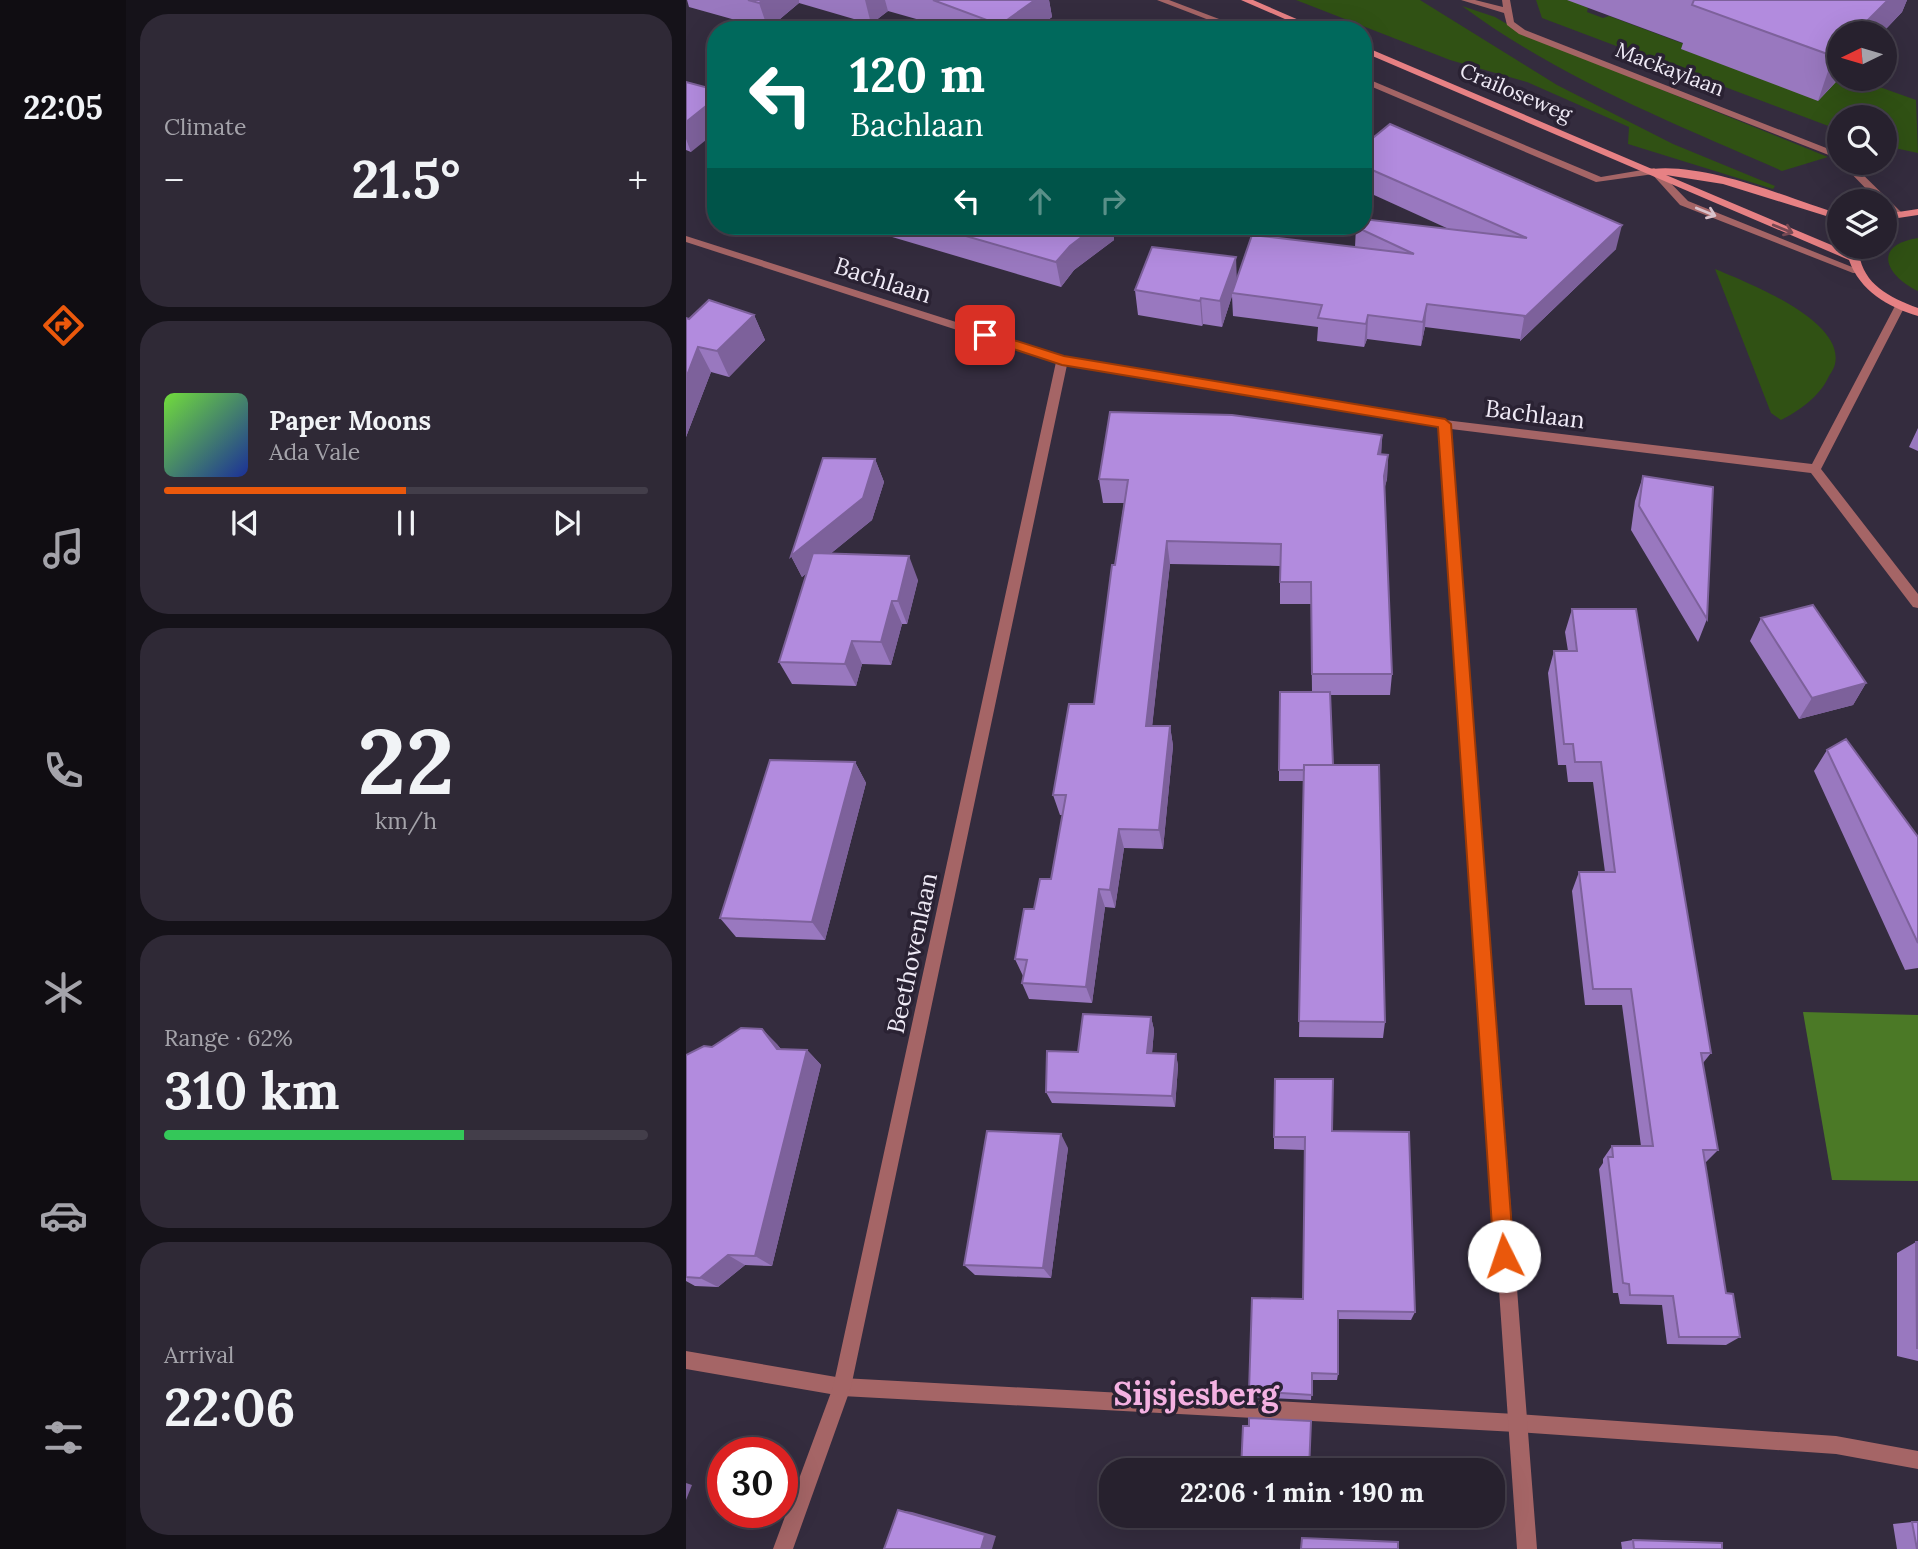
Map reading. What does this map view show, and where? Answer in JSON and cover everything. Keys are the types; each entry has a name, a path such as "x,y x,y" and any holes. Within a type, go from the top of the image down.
{"main road":[{"path":"1245,0 1296,21"},
{"name":"Crailoseweg","path":"1372,53 1654,171 1676,184 1827,243"},
{"name":"Crailoseweg","path":"1654,171 1683,172 1746,187 1827,213"},
{"path":"1898,214 1918,212"},
{"path":"1854,259 1857,271 1875,290 1900,306 1918,312"}],"street":[{"path":"1161,0 1219,21"},
{"path":"1465,0 1507,11 1506,0"},
{"name":"Mackaylaan","path":"1507,11 1510,23 1522,32 1827,151"},
{"name":"Crailoseweg","path":"1372,84 1600,180 1654,171 1684,203 1857,271"},
{"path":"1858,175 1898,214"},
{"name":"Bachlaan","path":"686,239 1062,360 1445,424 1815,469"},
{"path":"686,254 699,243"},
{"path":"1900,306 1815,469 1918,603"},
{"name":"Beethovenlaan","path":"783,1549 842,1387 1062,360"},
{"path":"1445,424 1527,1549"},
{"path":"686,1360 842,1387 1516,1423 1836,1445 1918,1460"}],"green space":[{"path":"1296,0 1420,0 1557,85 1673,144 1775,186 1773,189 1628,144 1629,127 1527,82 1450,60 1372,30 1372,21 1350,21"},
{"path":"1536,0 1571,0 1588,8 1587,12 1603,18 1609,16 1684,44 1682,49 1818,100 1827,91 1891,91 1916,100 1918,153 1897,149 1897,105 1827,105 1827,125 1542,18"},
{"path":"1462,6 1495,17 1524,34 1827,157 1782,171 1618,98 1538,56"},
{"path":"1918,238 1918,291 1898,277 1888,261 1897,259 1897,245"},
{"path":"1715,269 1769,293 1810,318 1825,332 1834,348 1835,364 1824,385 1808,403 1781,420 1771,413"},
{"path":"1803,1012 1918,1015 1918,1181 1832,1180"}],"building":[{"path":"933,0 1035,0 1006,21 989,21"},
{"path":"1694,0 1888,0 1867,21 1827,21 1827,54 1692,5"},
{"path":"686,82 707,88 707,105 686,122"},
{"path":"1390,124 1622,225 1524,318 1525,316 1427,304 1423,322 1368,315 1366,324 1318,318 1322,305 1232,293 1252,235 1414,254 1372,234 1372,220 1527,238 1372,170 1372,139"},
{"path":"962,235 1084,235 1056,262"},
{"path":"1152,247 1236,257 1220,301 1201,298 1200,301 1135,290"},
{"path":"709,300 754,315 717,351 698,347 686,378 686,318 689,319"},
{"path":"1110,412 1232,415 1382,435 1378,454 1388,455 1384,476 1392,674 1312,674 1311,582 1280,582 1281,544 1167,541 1146,726 1170,726 1159,830 1119,829 1110,890 1099,889 1086,987 1022,983 1027,960 1015,959 1024,909 1034,909 1040,879 1051,879 1066,795 1053,795 1069,704 1094,704 1112,565 1115,565 1128,480 1099,479"},
{"path":"823,458 875,459 863,498 791,556"},
{"path":"1643,476 1713,487 1707,619 1639,506"},
{"path":"813,553 909,556 898,601 892,601 881,642 852,641 845,664 779,662"},
{"path":"1813,605 1866,683 1812,698 1761,618"},
{"path":"1572,609 1636,609 1711,1053 1701,1053 1718,1150 1703,1150 1726,1293 1733,1294 1740,1337 1679,1337 1673,1296 1630,1295 1629,1284 1623,1283 1608,1157 1613,1157 1612,1146 1653,1146 1631,989 1593,989 1579,872 1615,872 1601,762 1575,762 1573,744 1564,744 1554,651 1577,651"},
{"path":"1280,692 1330,692 1333,765 1304,765 1304,770 1279,770"},
{"path":"1846,739 1918,837 1918,943 1827,750"},
{"path":"770,760 855,762 812,922 720,918"},
{"path":"1304,765 1379,765 1385,1022 1299,1021"},
{"path":"1083,1014 1151,1017 1147,1053 1176,1054 1172,1096 1046,1092 1047,1051 1078,1052"},
{"path":"741,1028 762,1029 777,1049 807,1050 755,1256 728,1255 700,1278 686,1277 686,1055 704,1046 712,1047"},
{"path":"1275,1079 1333,1079 1332,1131 1409,1132 1415,1312 1338,1311 1338,1374 1312,1373 1312,1395 1249,1391 1252,1298 1303,1299 1305,1137 1274,1137"},
{"path":"987,1131 1061,1134 1043,1268 964,1265"},
{"path":"1918,1242 1918,1348 1917,1348"},
{"path":"1249,1418 1311,1421 1309,1458 1242,1458 1243,1426 1249,1426"},
{"path":"898,1510 985,1535 981,1549 884,1549"},
{"path":"1912,1522 1918,1522 1918,1549 1917,1549"},
{"path":"1302,1538 1398,1542 1398,1549 1301,1549"},
{"path":"1633,1540 1722,1543 1722,1549 1634,1549"}],"district":[{"name":"Sijsjesberg","path":"1196,1393"}],"route":[{"path":"985,335 1062,360 1445,424 1504,1256"}]}
